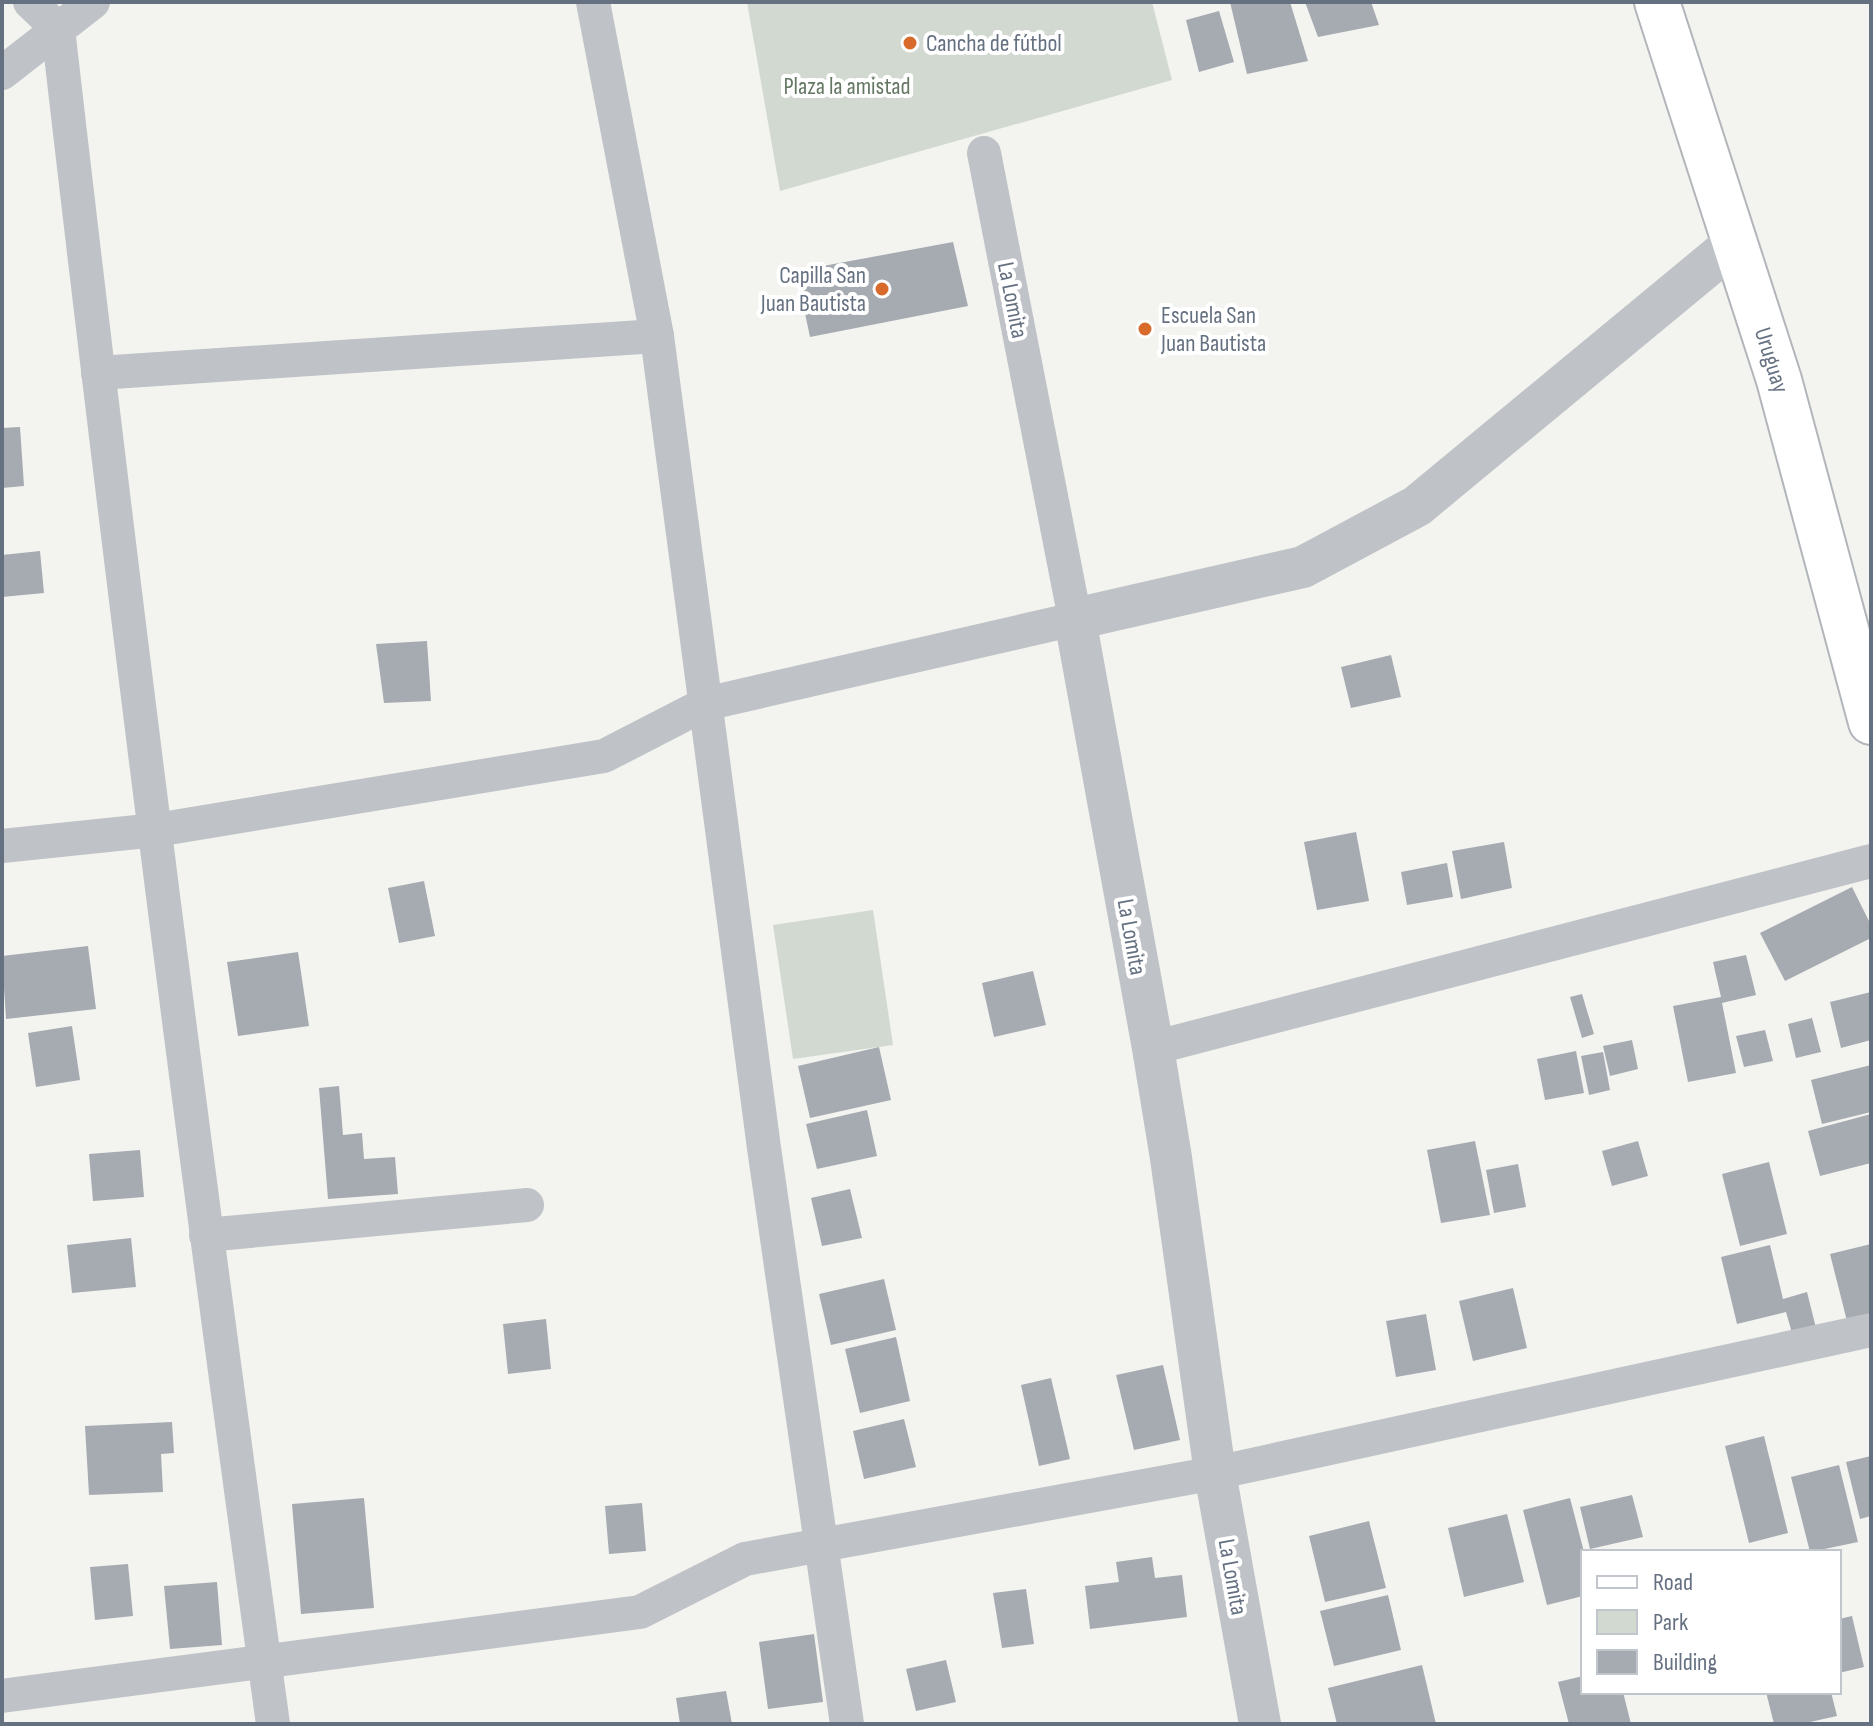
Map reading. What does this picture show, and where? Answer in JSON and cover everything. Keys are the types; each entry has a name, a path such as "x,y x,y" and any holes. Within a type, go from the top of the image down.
{"main road":[{"name":"Uruguay","path":"1657,2 1779,380 1871,722"}],"street":[{"path":"30,2 58,29 206,1235 273,1724"},
{"path":"2,73 93,2"},
{"path":"593,2 657,336 764,1148 847,1724"},
{"name":"La Lomita","path":"984,153 1075,619 1153,1048 1215,1473 1260,1724"},
{"path":"2,846 156,830 604,756 705,704 1303,567 1417,506 1735,243"},
{"path":"98,373 657,336"},
{"path":"1153,1048 1871,861"},
{"path":"206,1235 527,1205"},
{"path":"2,1696 640,1612 745,1559 1215,1473 1871,1330"}],"green space":[{"name":"Plaza la amistad","path":"747,2 1152,2 1172,80 780,191"},
{"path":"873,910 893,1045 793,1059 773,925"}],"building":[{"path":"1230,2 1290,2 1308,61 1247,74"},
{"path":"1305,2 1371,2 1379,25 1318,37"},
{"path":"1219,11 1234,62 1199,72 1186,20"},
{"name":"Capilla San Juan Bautista","path":"953,242 968,306 810,337 796,271"},
{"path":"20,427 24,486 2,488 2,428"},
{"path":"40,551 44,593 2,597 2,555"},
{"path":"427,641 431,701 384,703 376,644"},
{"path":"1391,655 1401,697 1351,708 1341,667"},
{"path":"1356,832 1369,901 1317,910 1304,842"},
{"path":"1504,842 1512,888 1461,899 1452,851"},
{"path":"1447,863 1453,897 1407,905 1401,872"},
{"path":"424,881 435,936 399,943 388,888"},
{"path":"1852,887 1871,925 1871,938 1785,981 1760,933"},
{"path":"88,946 96,1009 6,1019 2,956"},
{"path":"298,952 309,1026 238,1036 227,962"},
{"path":"1746,955 1756,995 1722,1003 1736,1073 1688,1082 1673,1006 1721,997 1713,962"},
{"path":"1033,971 1046,1025 994,1037 982,983"},
{"path":"1871,992 1871,1040 1841,1048 1830,1002"},
{"path":"1582,994 1594,1034 1582,1038 1570,997"},
{"path":"1812,1018 1821,1052 1796,1058 1788,1024"},
{"path":"72,1026 80,1080 36,1087 28,1033"},
{"path":"1765,1030 1773,1061 1744,1067 1736,1036"},
{"path":"1632,1040 1638,1069 1610,1076 1603,1046"},
{"path":"879,1047 891,1100 810,1118 798,1066"},
{"path":"1576,1051 1584,1093 1545,1100 1537,1059"},
{"path":"1603,1052 1610,1090 1589,1095 1581,1056"},
{"path":"1871,1065 1871,1112 1822,1124 1811,1080"},
{"path":"339,1086 343,1135 362,1133 364,1159 395,1157 398,1194 328,1199 319,1088"},
{"path":"867,1110 877,1156 817,1169 806,1124"},
{"path":"1871,1114 1871,1163 1820,1176 1808,1131"},
{"path":"1475,1141 1490,1215 1441,1223 1427,1150"},
{"path":"1638,1141 1648,1176 1612,1186 1602,1151"},
{"path":"140,1150 144,1197 93,1201 89,1154"},
{"path":"1769,1162 1787,1234 1740,1246 1722,1174"},
{"path":"1518,1164 1526,1207 1494,1213 1486,1170"},
{"path":"850,1189 862,1238 822,1246 811,1198"},
{"path":"131,1238 136,1287 72,1293 67,1245"},
{"path":"1871,1244 1871,1319 1848,1325 1830,1254"},
{"path":"1770,1245 1783,1299 1807,1292 1816,1328 1792,1333 1786,1312 1737,1324 1721,1257"},
{"path":"884,1279 896,1330 831,1345 819,1294"},
{"path":"1513,1288 1527,1348 1473,1361 1459,1301"},
{"path":"1426,1314 1436,1370 1396,1377 1386,1321"},
{"path":"546,1319 551,1369 508,1374 503,1324"},
{"path":"896,1337 910,1401 860,1413 845,1349"},
{"path":"1163,1365 1180,1440 1134,1450 1116,1375"},
{"path":"1051,1378 1070,1459 1039,1466 1021,1385"},
{"path":"904,1419 916,1467 864,1479 853,1431"},
{"path":"172,1422 174,1453 161,1454 163,1492 89,1495 85,1426"},
{"path":"1764,1436 1788,1533 1749,1543 1725,1446"},
{"path":"1871,1456 1871,1516 1860,1519 1846,1462"},
{"path":"1839,1465 1858,1542 1809,1550 1791,1477"},
{"path":"1632,1495 1643,1537 1590,1549 1580,1507"},
{"path":"364,1498 374,1608 301,1614 292,1504"},
{"path":"1570,1498 1583,1550 1581,1550 1581,1596 1547,1605 1523,1510"},
{"path":"642,1503 646,1551 609,1554 605,1506"},
{"path":"1507,1514 1524,1582 1464,1597 1448,1528"},
{"path":"1369,1521 1386,1588 1325,1602 1309,1536"},
{"path":"1152,1557 1155,1578 1182,1575 1187,1617 1090,1629 1085,1586 1119,1582 1116,1562"},
{"path":"128,1564 133,1616 95,1620 90,1567"},
{"path":"217,1582 222,1645 170,1649 164,1586"},
{"path":"1026,1589 1034,1644 1002,1648 993,1593"},
{"path":"1388,1595 1401,1650 1334,1666 1320,1611"},
{"path":"1852,1616 1864,1667 1841,1673 1841,1619"},
{"path":"814,1634 823,1702 768,1709 759,1642"},
{"path":"946,1660 956,1702 916,1711 906,1669"},
{"path":"1422,1665 1436,1724 1337,1724 1328,1688"},
{"path":"1581,1676 1581,1694 1624,1694 1631,1724 1569,1724 1558,1682"},
{"path":"726,1691 732,1724 680,1724 676,1698"},
{"path":"1766,1694 1832,1694 1837,1716 1801,1724 1774,1724"}],"place":[{"name":"Cancha de fútbol","path":"910,43"},
{"name":"Capilla San Juan Bautista","path":"882,289"},
{"name":"Escuela San Juan Bautista","path":"1145,329"}]}
